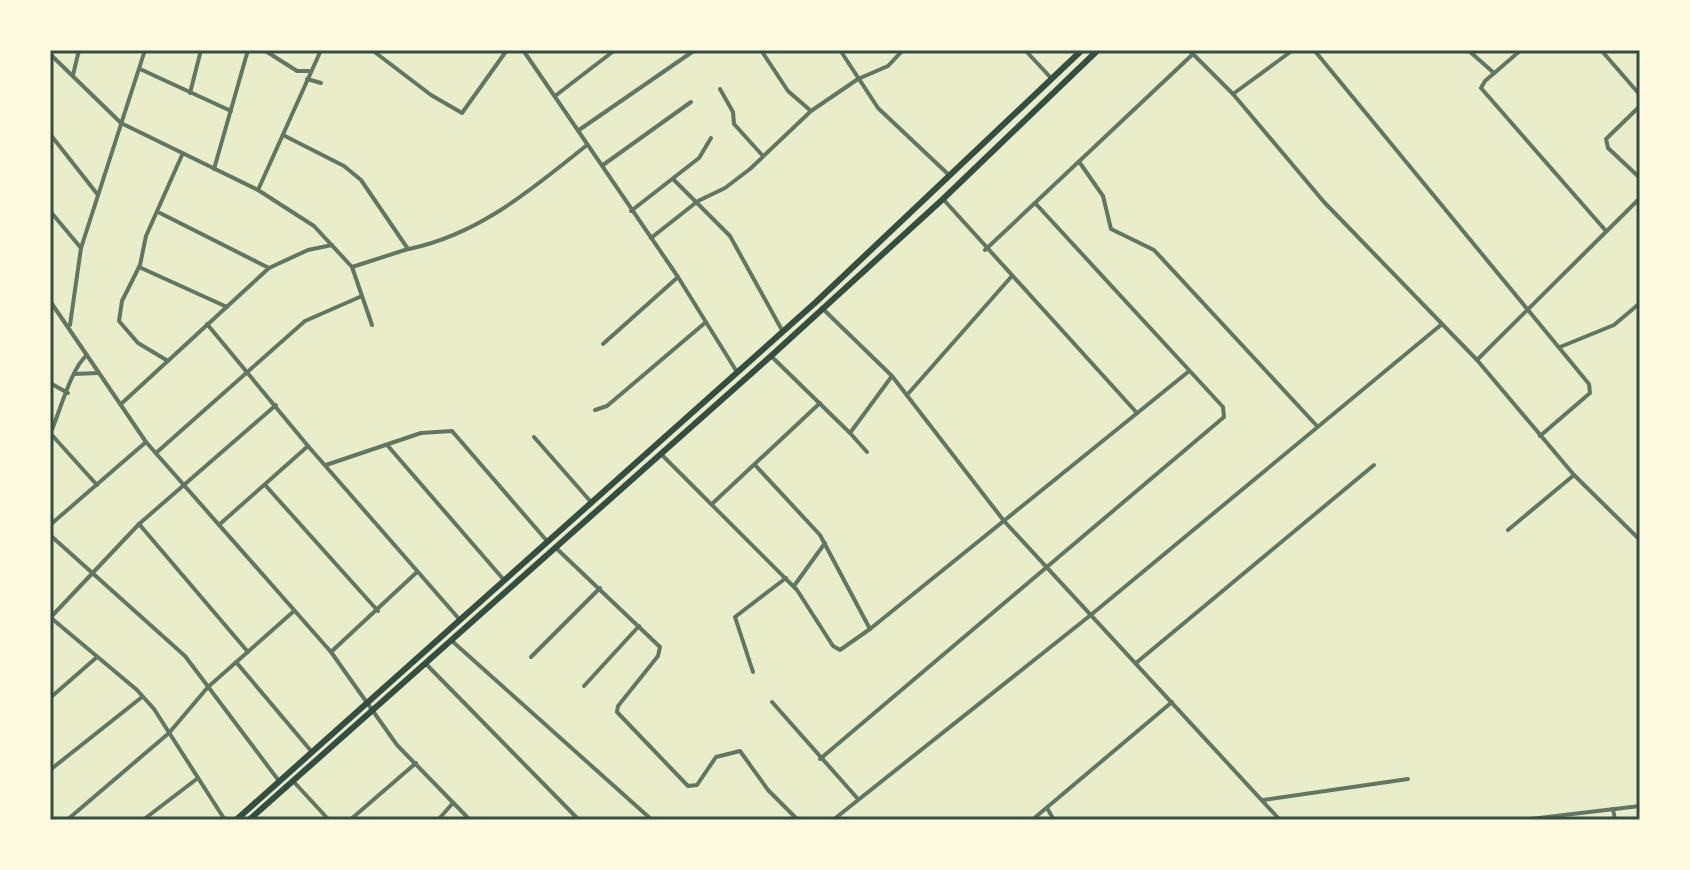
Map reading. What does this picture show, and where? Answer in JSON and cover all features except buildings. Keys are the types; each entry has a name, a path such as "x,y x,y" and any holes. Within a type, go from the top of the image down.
{"main road":[{"path":"236,820 783,332 951,177 1082,50"},
{"path":"249,820 427,665 771,356 943,199 1098,50"}],"street":[{"path":"73,75 79,50"},
{"path":"70,327 81,248 145,50"},
{"path":"190,93 201,50"},
{"path":"214,169 248,50"},
{"path":"264,50 297,71 304,85"},
{"path":"258,190 321,50"},
{"path":"372,50 431,95 462,113 507,50"},
{"path":"523,50 678,277 737,372"},
{"path":"555,96 615,50"},
{"path":"579,130 695,50"},
{"path":"761,50 788,91 811,111"},
{"path":"840,50 878,108 951,177"},
{"path":"650,238 698,201 725,188 811,111 858,79 888,66 903,50"},
{"path":"1025,50 1052,79"},
{"path":"1233,94 1293,50"},
{"path":"1314,50 1589,384 1590,393 1540,436"},
{"path":"1468,50 1494,73"},
{"path":"1521,50 1481,88 1606,231"},
{"path":"1601,50 1640,95"},
{"path":"985,250 1080,163 1191,52 1233,94 1324,202 1477,360 1574,475 1640,540"},
{"path":"50,54 121,123 258,190 307,220 352,267 372,325"},
{"path":"140,69 231,111"},
{"path":"297,71 310,71"},
{"path":"307,79 321,83"},
{"path":"720,89 733,112 734,124 763,156"},
{"path":"603,165 691,102"},
{"path":"1640,106 1606,139 1608,148 1640,178"},
{"path":"50,134 98,195"},
{"path":"283,135 344,166 361,180 408,249"},
{"path":"631,211 706,152 711,138"},
{"path":"352,267 408,249 436,244 509,208 587,145"},
{"path":"168,361 138,343 119,321 122,301 139,267 146,236 182,155"},
{"path":"1080,163 1103,196 1111,229 1154,250 1317,426"},
{"path":"674,180 730,236 783,332"},
{"path":"1477,360 1530,311 1640,198"},
{"path":"943,199 985,250 1137,413"},
{"path":"820,759 1224,417 1223,407 1036,204"},
{"path":"50,211 81,248"},
{"path":"159,212 269,268"},
{"path":"121,404 269,268 308,250 332,245"},
{"path":"139,267 227,307"},
{"path":"603,344 678,277"},
{"path":"907,395 1011,277"},
{"path":"156,453 305,321 362,296"},
{"path":"50,301 70,327 74,341 87,355 146,442 331,652 397,745 470,820"},
{"path":"1560,347 1614,325 1640,303"},
{"path":"822,308 892,376 1004,521 1280,820"},
{"path":"595,410 607,406 706,322"},
{"path":"207,324 325,466 460,620"},
{"path":"833,820 1092,614 1442,324"},
{"path":"87,355 77,363 50,433 97,485"},
{"path":"771,356 867,452"},
{"path":"661,454 794,586 838,650 870,629 1188,372"},
{"path":"74,374 98,373"},
{"path":"850,433 892,376"},
{"path":"50,383 68,393"},
{"path":"713,503 820,403"},
{"path":"225,820 143,696 50,618 139,524 276,405"},
{"path":"325,466 421,433 452,431 547,541"},
{"path":"534,437 591,502"},
{"path":"50,525 146,442"},
{"path":"220,525 308,446"},
{"path":"388,446 504,580"},
{"path":"755,465 825,543 870,629"},
{"path":"1136,663 1374,465"},
{"path":"1508,530 1574,475"},
{"path":"266,486 378,611"},
{"path":"139,524 248,652"},
{"path":"50,535 175,646 279,781"},
{"path":"794,586 825,543"},
{"path":"556,548 660,647 658,656 618,706 617,712 688,786 697,785 716,757 740,751 768,790 798,820"},
{"path":"331,652 417,572"},
{"path":"753,672 735,617 786,578"},
{"path":"531,657 600,588"},
{"path":"67,820 169,733 208,687 294,611"},
{"path":"584,686 640,625"},
{"path":"452,641 652,820"},
{"path":"50,698 97,657"},
{"path":"236,662 312,753"},
{"path":"427,665 579,820"},
{"path":"50,770 143,696"},
{"path":"772,702 858,799"},
{"path":"1032,820 1172,702"},
{"path":"350,820 416,763"},
{"path":"143,820 198,778"},
{"path":"1263,800 1408,779"},
{"path":"292,780 329,820"},
{"path":"438,820 452,804"},
{"path":"1522,820 1640,806"},
{"path":"1046,808 1054,820"},
{"path":"1613,809 1615,820"}]}
